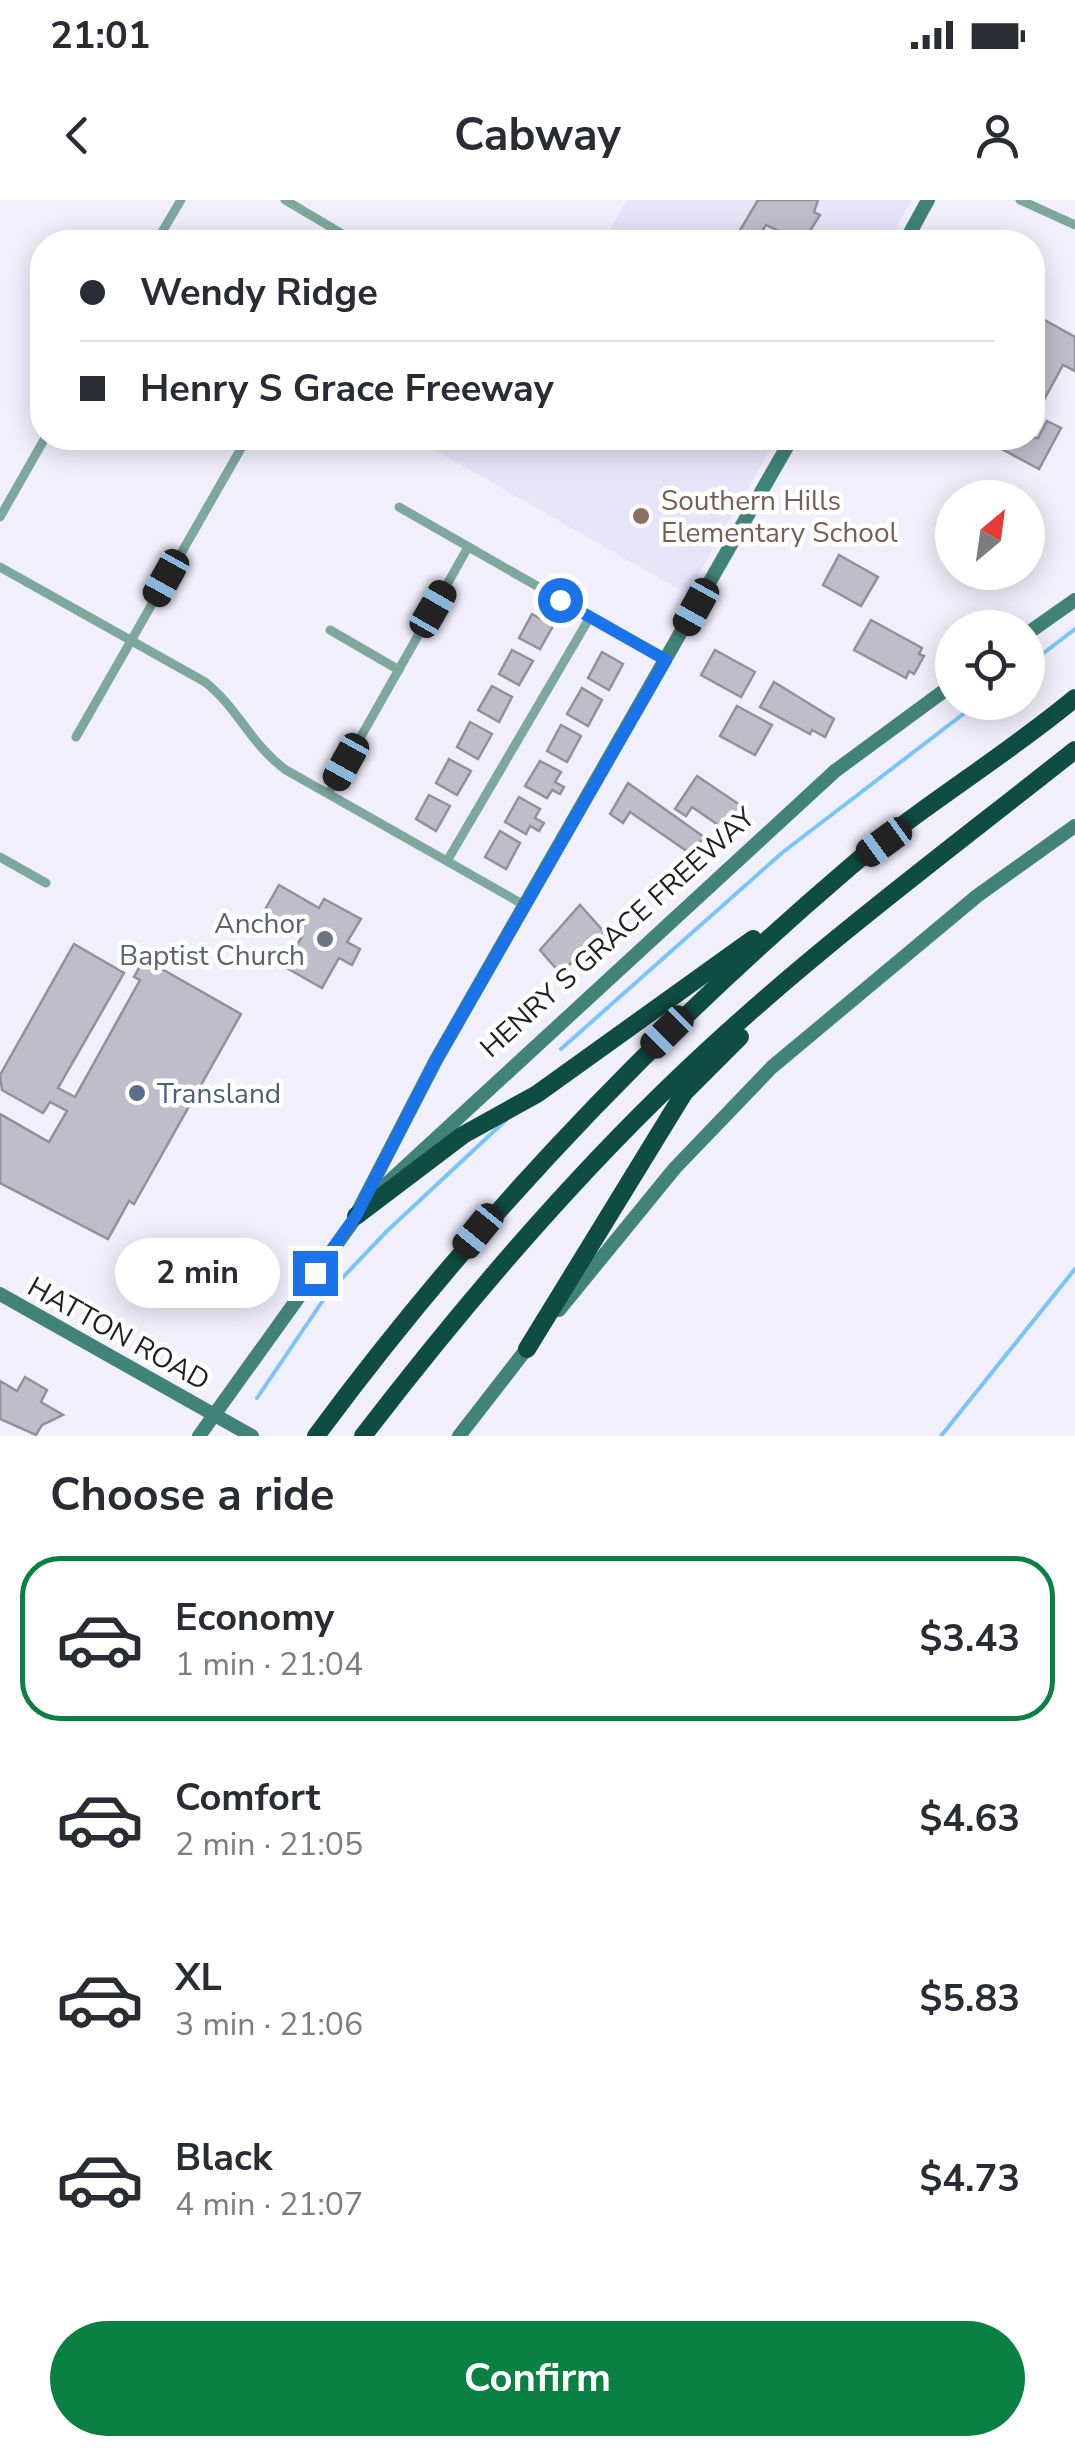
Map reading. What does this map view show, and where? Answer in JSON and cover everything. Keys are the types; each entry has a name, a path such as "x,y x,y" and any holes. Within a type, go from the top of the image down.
{"highway":[{"path":"356,1216 463,1134 538,1094 610,1044 1075,698"},
{"path":"363,1436 420,1362 542,1222 678,1078 870,909 1075,750"},
{"path":"316,1436 478,1231 570,1128 691,1008 854,864"},
{"path":"527,1349 684,1094 870,909"}],"street":[{"path":"163,230 181,200"},
{"path":"285,200 336,230"},
{"path":"911,230 928,200"},
{"path":"1020,200 1075,224"},
{"path":"0,517 38,450"},
{"path":"76,737 239,450"},
{"path":"356,1216 436,1060 785,450"},
{"path":"399,507 666,660"},
{"path":"329,794 467,548"},
{"path":"0,568 206,682 232,707 260,749 329,794 526,906"},
{"path":"1045,620 1075,600"},
{"path":"448,861 590,617"},
{"path":"330,630 399,670"},
{"name":"HENRY S GRACE FREEWAY","path":"199,1436 356,1216 407,1161 835,771 935,697"},
{"path":"459,1436 675,1168 772,1067 977,896 1075,826"},
{"path":"0,857 46,883"},
{"name":"HATTON ROAD","path":"0,1294 252,1436"}],"shaded area":[{"path":"627,200 912,200 895,230 610,230"},
{"name":"Southern Hills Elementary School","path":"435,450 770,450 687,594"}],"building":[{"path":"758,200 818,200 814,212 820,215 811,230 777,230 766,225 763,230 740,230"},
{"path":"1045,320 1075,337 1075,371 1063,365 1045,398"},
{"path":"1047,421 1061,428 1039,469 1003,450 1045,450"},
{"path":"839,555 878,577 861,606 823,585"},
{"path":"532,614 553,626 540,649 519,638"},
{"path":"871,620 922,648 919,654 924,656 914,674 909,671 906,678 854,650"},
{"path":"512,650 533,661 519,685 499,674"},
{"path":"715,650 755,672 741,697 701,675"},
{"path":"602,652 623,664 609,690 588,678"},
{"path":"774,682 834,719 825,737 812,730 810,734 760,707"},
{"path":"492,686 512,697 499,722 478,710"},
{"path":"582,688 602,700 588,726 567,714"},
{"path":"737,706 772,725 755,755 720,736"},
{"path":"470,722 492,734 478,759 457,747"},
{"path":"561,725 581,736 567,762 547,751"},
{"path":"449,759 471,771 457,795 436,783"},
{"path":"540,761 561,772 555,782 564,787 560,794 552,790 547,798 525,786"},
{"path":"697,776 743,807 727,831 692,807 686,816 675,809"},
{"path":"628,783 704,837 691,854 630,812 623,823 610,814"},
{"path":"429,795 450,806 436,831 416,819"},
{"path":"519,797 540,809 535,818 544,823 539,831 530,826 526,834 505,822"},
{"path":"500,831 520,843 506,869 485,857"},
{"name":"Anchor Baptist Church","path":"279,885 319,908 324,899 361,919 347,942 360,949 352,965 339,958 322,988 285,967 302,936 282,925 278,932 270,928 273,921 262,915"},
{"path":"580,905 605,933 560,973 540,950"},
{"name":"Transland","path":"74,944 124,973 58,1088 75,1097 140,980 134,977 144,959 241,1014 134,1204 129,1201 108,1239 0,1183 0,1114 49,1142 67,1111 50,1102 43,1113 2,1090 0,1075"},
{"path":"25,1377 47,1390 41,1402 63,1415 42,1425 36,1435 0,1419 0,1381 17,1391"}],"waterway":[{"path":"1045,652 1075,629"},
{"path":"561,1049 783,852 955,720"},
{"path":"257,1398 328,1293 387,1231 506,1120"},
{"path":"941,1436 1075,1269"}],"place":[{"name":"Southern Hills Elementary School","path":"641,516"},
{"name":"Anchor Baptist Church","path":"325,939"},
{"name":"Transland","path":"137,1093"}],"route":[{"path":"315,1273 356,1216 436,1060 666,660 560,600"}]}
